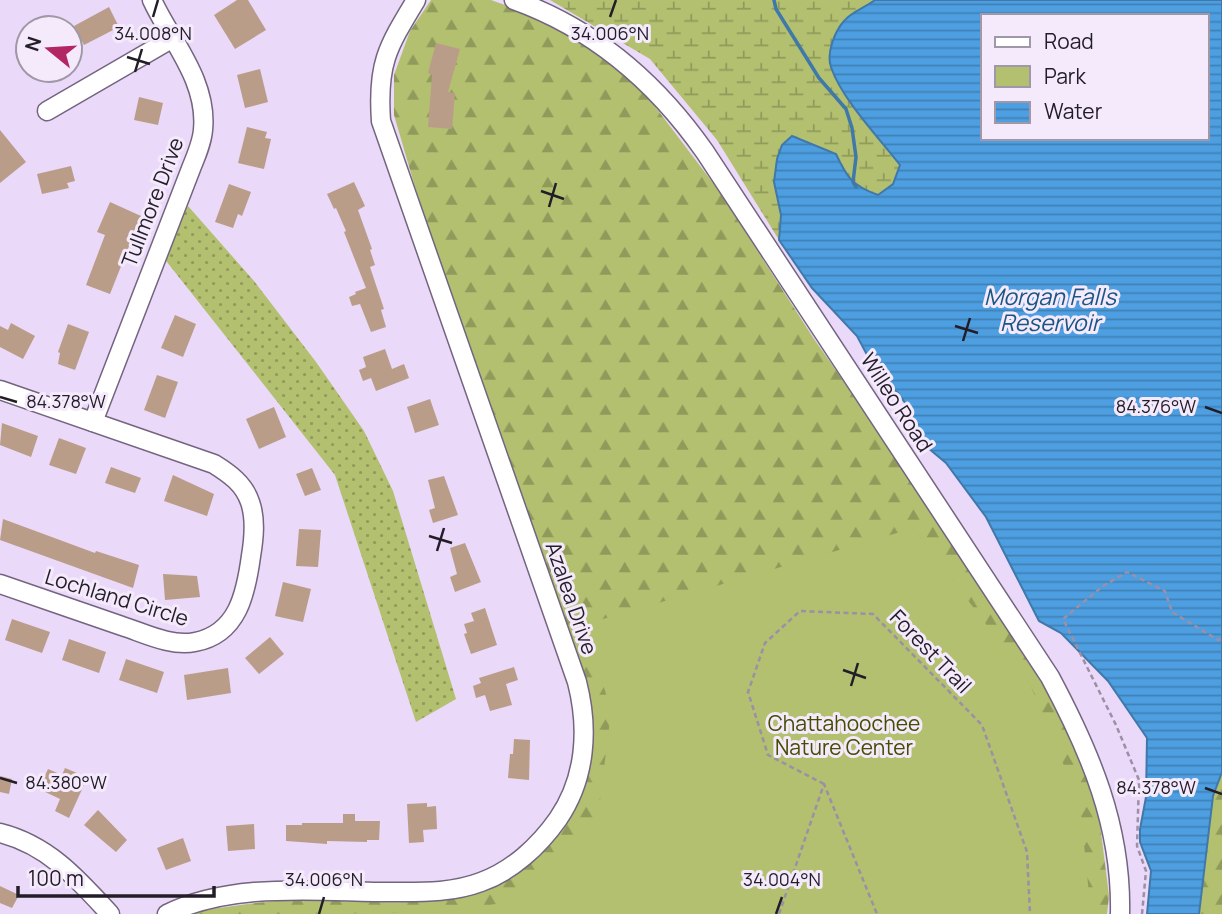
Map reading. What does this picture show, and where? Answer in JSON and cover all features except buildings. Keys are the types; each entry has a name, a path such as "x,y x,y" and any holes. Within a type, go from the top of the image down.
{"street":[{"name":"Tullmore Drive","path":"93,422 203,131 198,89 152,0"},
{"name":"Azalea Drive","path":"167,914 201,901 232,894 435,892 480,882 513,865 542,840 571,796 581,764 584,723 577,682 381,121 379,90 384,61 392,40 416,0"},
{"name":"Willeo Road","path":"514,0 558,18 614,52 674,111 705,152 1050,677 1080,734 1105,803 1116,862 1120,914"},
{"path":"47,111 173,38"},
{"name":"Lochland Circle","path":"0,390 203,459 225,471 243,488 254,516 248,583 238,611 222,631 193,643 159,638 0,584"},
{"path":"0,834 36,847 56,859 74,873 110,914"}],"path":[{"path":"1142,914 1146,871 1137,846 1139,780 1116,725 1063,619 1103,586 1127,572 1165,590 1172,612 1218,640 1222,639"},
{"name":"Forest Trail","path":"824,784 768,755 748,692 765,643 800,611 873,614 982,724 1027,852 1030,914"},
{"path":"779,914 824,784"},
{"path":"824,784 877,914"}],"green space":[{"path":"431,0 491,0 564,30 641,88 719,191 814,339 1073,713 1099,816 1109,896 1107,914 192,914 201,910 274,901 398,902 449,899 473,894 507,880 540,854 568,822 579,802 586,780 591,757 592,723 584,681 570,641 535,562 516,507 444,284 394,115 394,75 410,31"},
{"path":"550,0 875,0 846,18 837,29 832,44 845,94 900,165 894,184 878,195 862,188 847,175 835,154 777,159 774,182 781,215 779,240 717,140 650,59"},
{"path":"188,206 254,281 316,362 364,431 393,491 456,699 416,722 335,475 163,257"},
{"name":"Chattahoochee Nature Center","path":"914,528 1029,682 1080,804 1091,914 294,914 445,912 496,904 562,861 599,808 611,712 586,624"},
{"path":"1222,772 1222,914 1199,914 1213,796"}],"water":[{"name":"Morgan Falls Reservoir","path":"875,0 1222,0 1222,772 1213,796 1199,914 1147,914 1151,871 1140,842 1140,829 1146,797 1147,738 1108,681 1061,633 1039,621 986,517 946,463 915,437 910,410 898,393 881,381 857,336 812,288 779,240 781,215 774,182 782,145 792,136 836,154 852,180 878,195 893,184 900,165 852,105 831,67 832,42 841,25 851,15"}],"waterway":[{"path":"774,0 776,9 819,78 846,109 856,157 853,182 856,187"}]}
